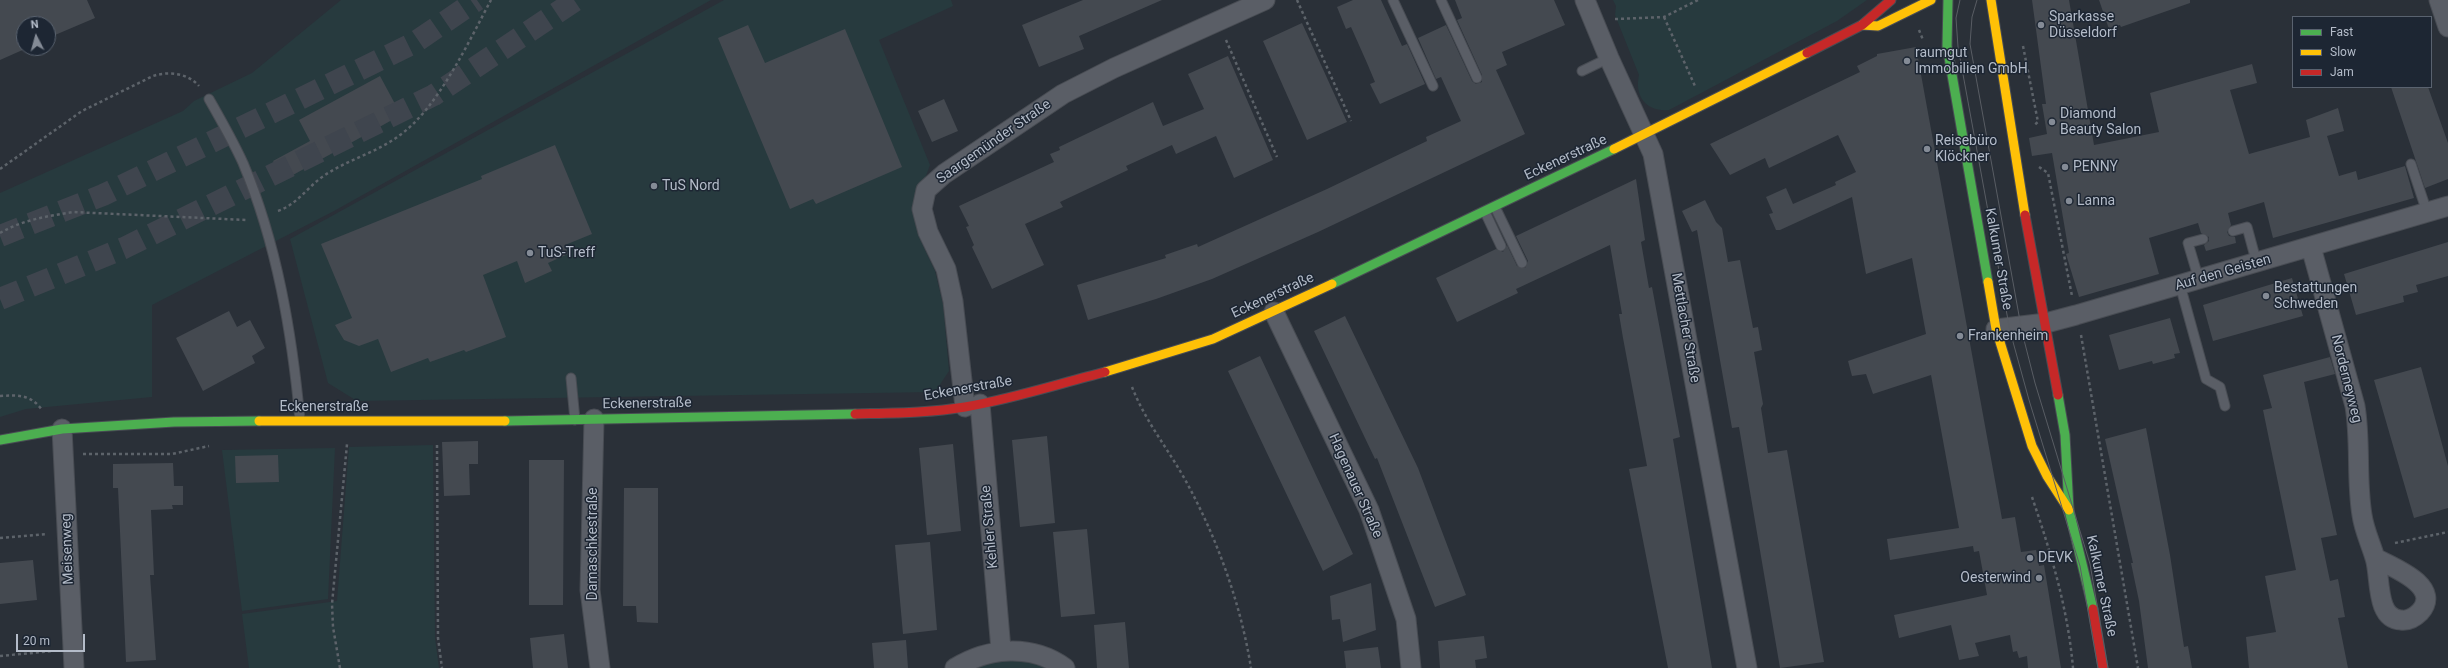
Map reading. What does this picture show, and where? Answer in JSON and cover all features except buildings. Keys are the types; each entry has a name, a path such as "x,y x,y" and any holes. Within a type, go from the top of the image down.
{"street":[{"name":"Saargemünder Straße","path":"972,405 946,270 928,232 922,209 926,190 944,174 1063,94 1265,0"},
{"name":"Mettlacher Straße","path":"1585,0 1655,162 1747,668"},
{"name":"Eckenerstraße","path":"0,440 62,429 166,422 300,420 436,422 575,420 904,413 972,405 1124,367 1213,339 1274,312 1645,136 1862,25 1891,0"},
{"name":"Eckenerstraße","path":"1862,25 1878,26 1917,9 1931,0"},
{"name":"Kalkumer Straße","path":"1948,0 1947,46 1996,329 2013,389 2032,446 2047,476 2069,510"},
{"name":"Kalkumer Straße","path":"1991,0 2020,188 2046,323 2065,435 2069,510 2092,598 2103,668"},
{"path":"2439,0 2448,27"},
{"path":"1917,9 1927,14"},
{"path":"1937,21 1947,46"},
{"name":"Auf den Geisten","path":"1996,329 2046,323 2180,284 2257,264 2448,206"},
{"name":"Norderneyweg","path":"2311,247 2355,406 2360,454 2361,506 2373,554"},
{"name":"Hagenauer Straße","path":"1274,312 1369,510 1406,619 1411,668"},
{"name":"Kehler Straße","path":"972,405 1001,650"},
{"name":"Damaschkestraße","path":"594,419 590,590 600,668"},
{"name":"Meisenweg","path":"62,429 74,668"},
{"path":"955,668 971,658 1001,650 1029,652 1055,661 1065,668"}],"lane":[{"path":"1393,0 1433,86"},
{"path":"1441,0 1477,78"},
{"path":"1582,71 1609,58"},
{"path":"209,99 243,163 261,217 287,315 300,420"},
{"path":"2411,164 2427,212"},
{"path":"1495,207 1522,263"},
{"path":"1485,212 1501,246"},
{"path":"2233,231 2247,227 2257,264"},
{"path":"2199,280 2188,243 2203,239"},
{"path":"2180,284 2206,379 2220,387 2225,406"},
{"path":"571,378 575,420"}],"path":[{"path":"0,233 13,226 47,216 73,212 246,220 261,217 290,206 324,175 400,136 425,111 452,69 491,0"},
{"path":"1297,0 1351,120"},
{"path":"1594,20 1664,17 1698,0"},
{"path":"1664,17 1704,106"},
{"path":"1217,22 1277,156"},
{"path":"0,169 82,111 160,73 170,73 189,78 197,84 209,99"},
{"path":"1124,367 1148,424 1187,484 1211,532 1245,630 1251,668"},
{"path":"0,396 24,395 37,403 43,412"},
{"path":"436,439 438,638 442,668"},
{"path":"81,454 172,453 215,445"},
{"path":"340,668 332,627 332,604 347,446"},
{"path":"0,538 67,531"},
{"path":"2373,554 2448,532"},
{"path":"0,656 72,649"}],"green space":[{"path":"341,0 711,0 334,211 152,305 152,397 26,409 0,417 0,193 183,111 194,101 252,73"},
{"name":"TuS Nord","path":"724,0 951,0 953,6 879,40 930,165 914,208 918,235 935,271 943,304 949,371 935,392 357,401 328,383 290,239"},
{"path":"1613,0 1867,0 1837,21 1669,110 1661,110 1649,106 1640,96 1638,90 1639,75 1615,15 1616,6"},
{"path":"433,445 435,638 439,668 249,668 242,614 337,601 349,447"},
{"path":"335,448 328,599 242,611 222,450"},
{"path":"1004,659 1031,662 1045,668 971,668"}],"tunnel":[{"path":"0,236 103,195 414,43 477,0"},
{"path":"0,299 124,248 434,95 576,0"}],"tram line":[{"path":"1960,0 1956,18 1958,47 2010,331 2029,400 2080,566 2098,668"},
{"path":"1977,0 1972,17 1970,44 2022,332 2035,383 2090,564 2108,668"}],"traffic: fast":[{"path":"1948,0 1947,46 1988,282"},
{"path":"1332,284 1614,149"},
{"path":"2058,395 2065,435 2069,510 2093,609"},
{"path":"505,421 855,414"},
{"path":"0,440 62,429 174,422 259,421"}],"traffic: slow":[{"path":"1862,25 1878,26 1931,0"},
{"path":"1991,0 2025,215"},
{"path":"1614,149 1807,53"},
{"path":"1988,282 1996,329 2032,446 2047,476 2069,510"},
{"path":"1105,372 1213,339 1332,284"},
{"path":"259,421 505,421"}],"traffic: jam":[{"path":"1807,53 1862,25 1891,0"},
{"path":"2025,215 2058,395"},
{"path":"855,414 924,412 983,404 1105,372"},
{"path":"2093,609 2103,668"}],"place":[{"name":"Sparkasse Düsseldorf","path":"2041,25"},
{"name":"raumgut Immobilien GmbH","path":"1907,61"},
{"name":"Diamond Beauty Salon","path":"2052,122"},
{"name":"Reisebüro Klöckner","path":"1927,149"},
{"name":"PENNY","path":"2065,167"},
{"name":"TuS Nord","path":"654,186"},
{"name":"Lanna","path":"2069,201"},
{"name":"TuS-Treff","path":"530,253"},
{"name":"Bestattungen Schweden","path":"2266,296"},
{"name":"Frankenheim","path":"1960,336"},
{"name":"DEVK","path":"2030,558"},
{"name":"Oesterwind","path":"2039,578"}]}
